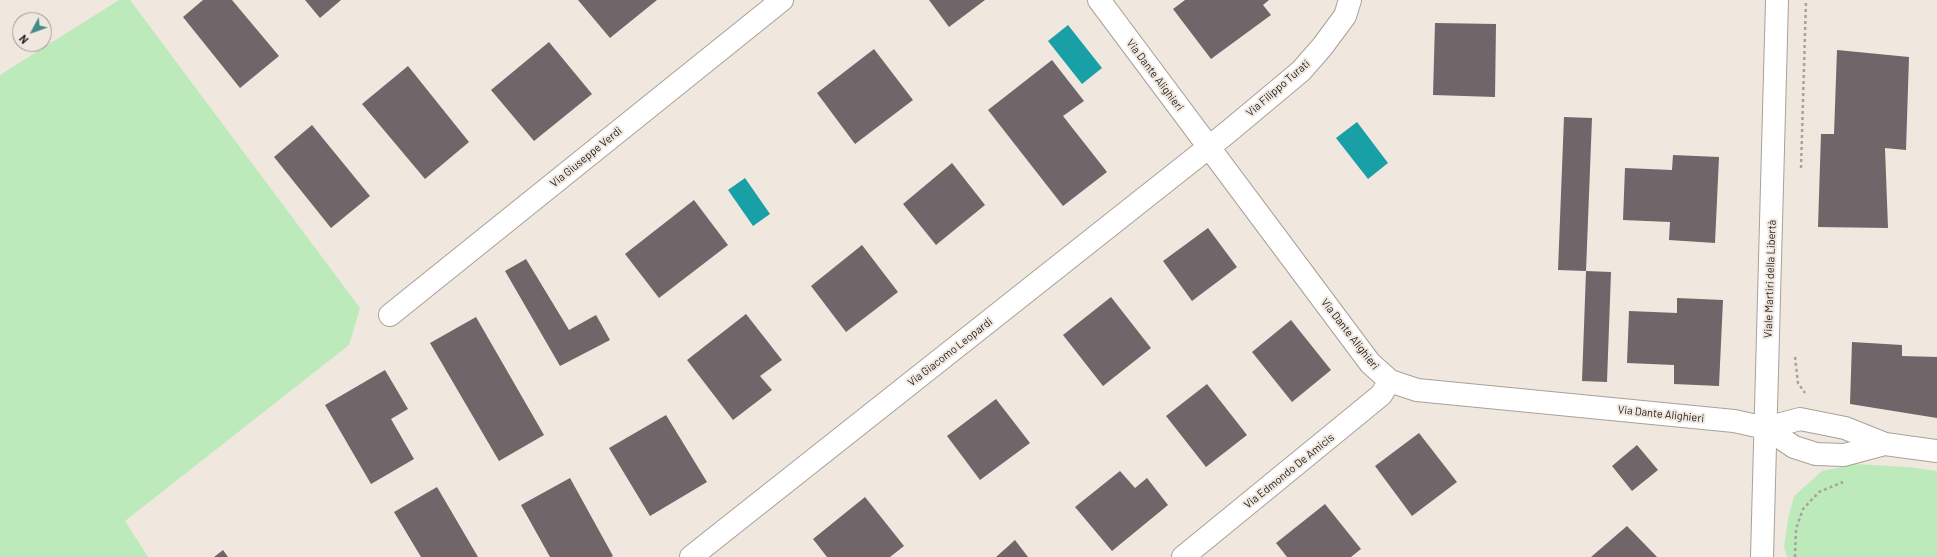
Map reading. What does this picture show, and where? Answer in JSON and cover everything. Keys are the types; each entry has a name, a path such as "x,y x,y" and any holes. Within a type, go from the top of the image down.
{"street":[{"name":"Via Giuseppe Verdi","path":"390,315 782,0"},
{"name":"Via Dante Alighieri","path":"1099,0 1370,362 1390,381 1417,390 1734,422 1766,428"},
{"name":"Via Filippo Turati","path":"1209,146 1301,71 1322,47 1345,16 1350,0"},
{"name":"Viale Martiri della Libertà","path":"1762,557 1777,0"},
{"name":"Via Giacomo Leopardi","path":"691,557 1209,146"},
{"name":"Via Edmondo De Amicis","path":"1183,557 1381,396 1390,381"},
{"path":"1766,428 1800,419 1845,428 1885,444 1937,451"},
{"path":"1766,428 1794,447 1816,454 1844,455 1885,444"}],"path":[{"path":"1800,173 1806,0"},
{"path":"1796,352 1798,384 1810,397"},
{"path":"1795,557 1796,529 1803,509 1820,492 1855,477 1856,452"}],"green space":[{"path":"119,0 130,0 360,308 349,345 125,521 148,557 0,557 0,75 36,52 52,52 52,42"},
{"path":"1855,464 1908,467 1937,471 1937,557 1787,557 1784,547 1788,519 1794,496 1822,471"}],"water":[{"path":"1068,25 1102,68 1082,84 1048,41"},
{"path":"1357,122 1388,163 1368,179 1336,138"},
{"path":"745,178 770,214 753,226 728,190"}],"building":[{"path":"203,0 232,0 279,56 240,88 183,17"},
{"path":"305,0 341,0 320,18"},
{"path":"578,0 657,0 610,38"},
{"path":"929,0 985,0 949,27"},
{"path":"1185,0 1269,0 1263,5 1271,15 1211,59 1173,9"},
{"path":"1435,23 1496,24 1495,97 1433,95"},
{"path":"549,42 592,94 534,141 491,90"},
{"path":"874,49 913,100 855,144 817,93"},
{"path":"1837,50 1909,57 1906,150 1885,148 1888,228 1818,227 1821,134 1834,134"},
{"path":"1052,60 1084,101 1063,116 1107,172 1063,206 988,110"},
{"path":"408,66 469,142 425,179 362,104"},
{"path":"1564,117 1592,118 1586,271 1558,270"},
{"path":"312,125 370,196 331,228 274,157"},
{"path":"1673,155 1719,157 1715,243 1669,240 1670,222 1623,220 1625,168 1672,170"},
{"path":"952,163 985,205 936,245 903,204"},
{"path":"694,200 728,245 659,298 625,254"},
{"path":"1208,228 1237,267 1192,301 1163,261"},
{"path":"862,245 898,292 846,332 811,286"},
{"path":"526,259 569,330 596,315 610,340 560,366 505,271"},
{"path":"1586,271 1611,272 1607,382 1582,381"},
{"path":"1111,297 1151,348 1103,386 1063,335"},
{"path":"1677,298 1723,300 1719,386 1674,384 1674,365 1627,363 1629,311 1677,313"},
{"path":"746,314 782,360 760,376 772,390 733,420 687,360"},
{"path":"476,317 544,435 499,461 430,343"},
{"path":"1291,320 1331,370 1292,402 1252,352"},
{"path":"1852,342 1902,345 1902,356 1937,357 1937,418 1850,404"},
{"path":"385,370 408,409 391,419 414,459 371,484 325,405"},
{"path":"1207,384 1247,435 1206,467 1166,416"},
{"path":"996,399 1030,443 980,480 947,436"},
{"path":"666,415 707,482 650,516 609,448"},
{"path":"1419,433 1457,482 1412,516 1375,466"},
{"path":"1637,445 1658,470 1632,491 1612,466"},
{"path":"1120,471 1135,488 1147,478 1168,505 1112,551 1075,507"},
{"path":"570,478 613,556 550,557 521,505"},
{"path":"437,487 478,557 421,557 394,512"},
{"path":"865,497 904,546 890,557 827,557 813,539"},
{"path":"1325,504 1361,549 1351,557 1287,557 1276,543"},
{"path":"1627,526 1657,557 1591,557"},
{"path":"1015,540 1028,557 996,557"},
{"path":"223,550 228,557 214,557"}]}
